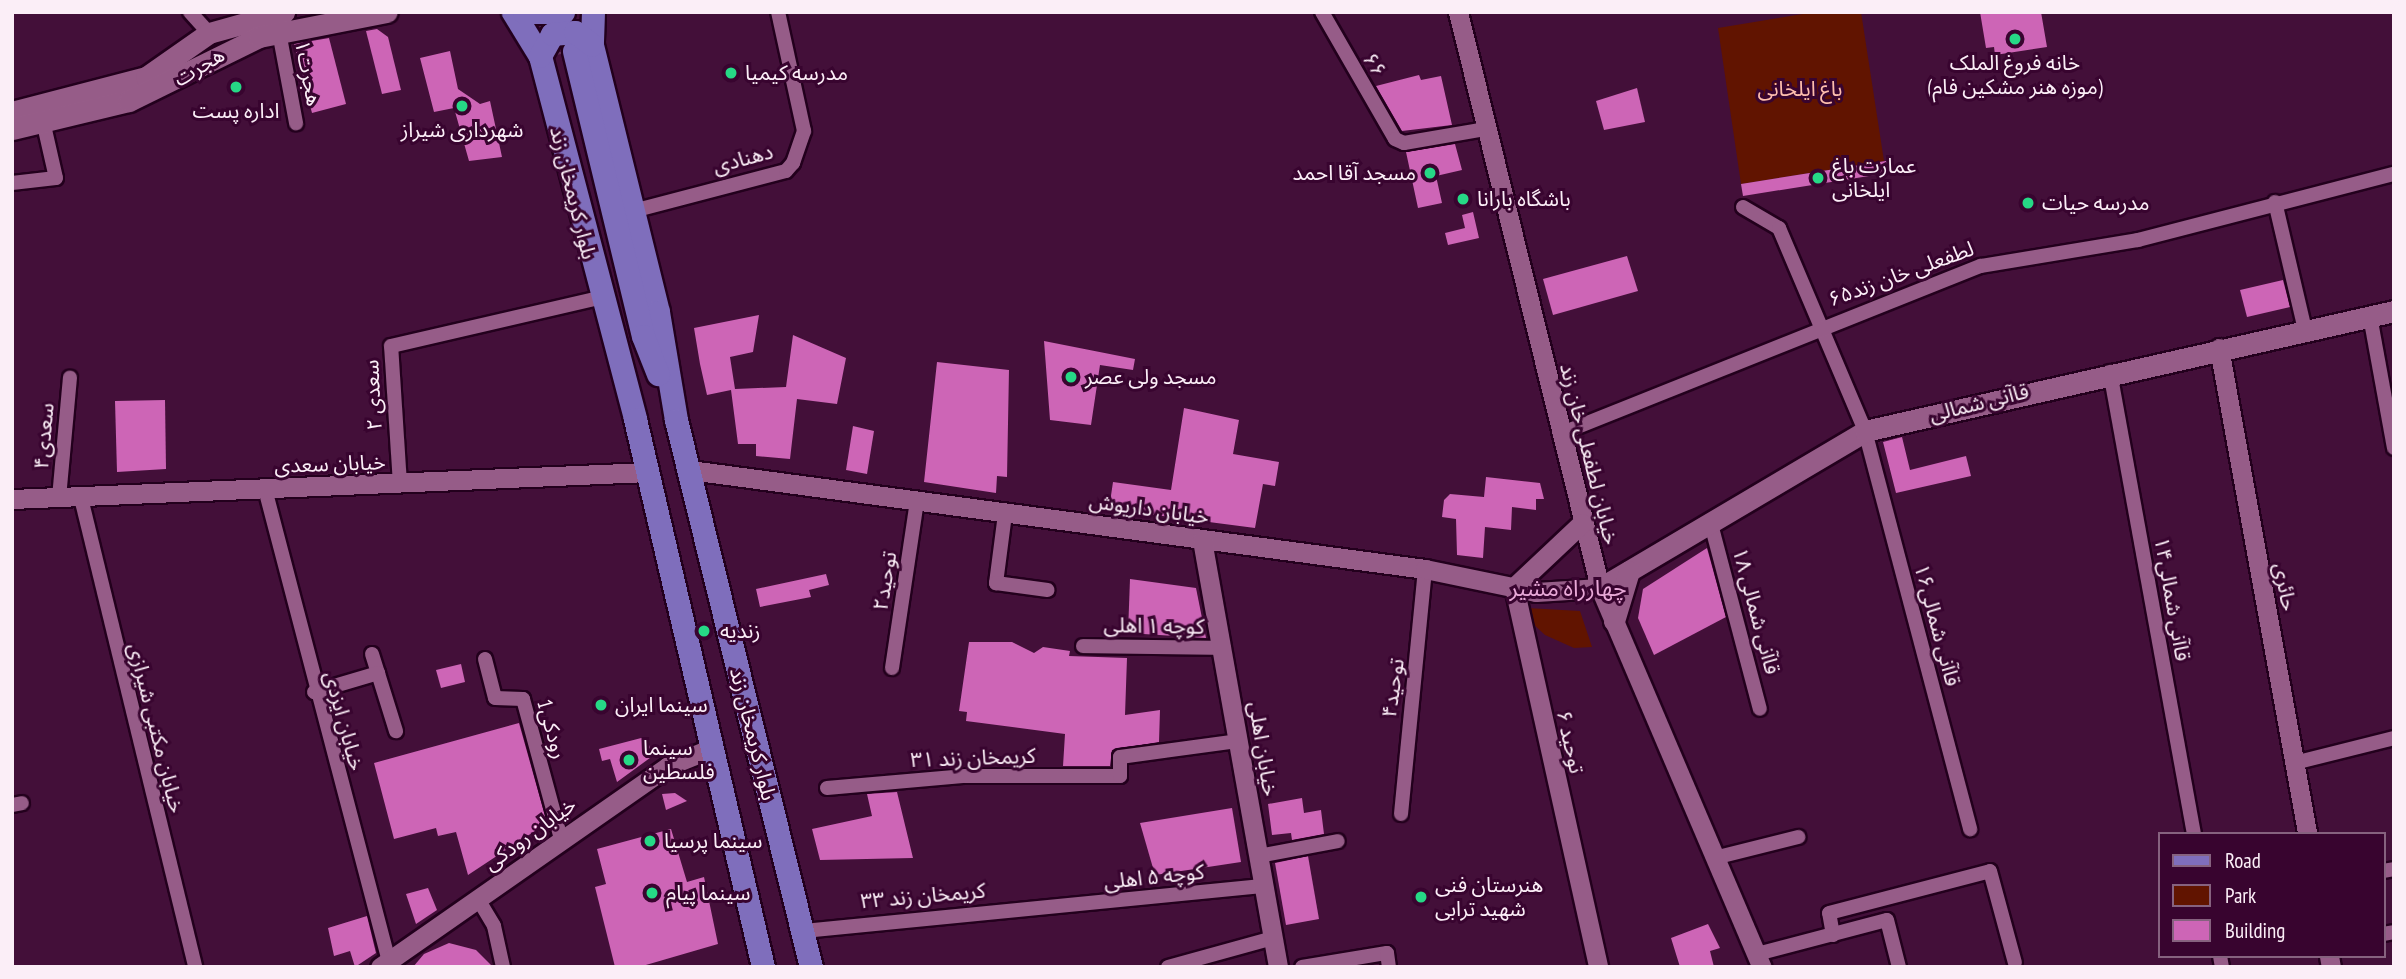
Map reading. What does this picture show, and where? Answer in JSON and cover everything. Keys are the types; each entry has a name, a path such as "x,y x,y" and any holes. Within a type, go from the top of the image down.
{"main road":[{"name":"هجرت","path":"12,112 146,77 209,33 281,22 387,12"},
{"name":"بلوار کریمخان زند","path":"513,12 566,52 633,211 676,419 811,967"},
{"path":"524,12 563,12"},
{"name":"بلوار کریمخان زند","path":"593,12 566,52 599,298 648,472 763,967"},
{"name":"هجرت","path":"12,129 130,101 281,22"},
{"name":"بلوار کریمخان زند","path":"566,52 628,337 635,419"},
{"name":"بلوار کریمخان زند","path":"566,52 643,335 676,419"},
{"name":"قاآنی شمالی","path":"1600,588 1865,431 2110,372 2394,311"},
{"path":"1614,621 1629,571"}],"street":[{"path":"190,12 209,33"},
{"name":"دهنادی","path":"633,211 786,171 793,163 804,131 778,12"},
{"name":"۶۶","path":"1322,12 1395,139 1404,143 1485,129"},
{"name":"خیابان لطفعلی خان زند","path":"1458,12 1600,588 1759,960"},
{"name":"۱هجرت","path":"281,22 296,123"},
{"path":"12,183 56,178 43,121"},
{"name":"لطفعلی خان زند۶۵","path":"1560,434 1661,398 1818,326 1981,266 2138,240 2275,202 2394,174"},
{"path":"2275,202 2305,330"},
{"name":"قاآنی شمالی۱۶","path":"1743,207 1763,216 1779,228 1818,326 1865,431 1970,829"},
{"name":"سعدی ۲","path":"400,485 391,346 599,298"},
{"path":"2370,316 2394,449"},
{"name":"حائری","path":"2219,348 2307,832"},
{"name":"قاآنی شمالی۱۴","path":"2110,372 2194,832"},
{"name":"سعدی۴","path":"59,498 70,378"},
{"name":"خیابان داریوش","path":"690,470 1425,569 1514,587 1600,588"},
{"name":"خیابان سعدی","path":"12,499 400,485 648,472"},
{"name":"خیابان ایزدی","path":"265,489 314,692 386,965"},
{"name":"خیابان مکتبی شیرازی","path":"81,498 195,967"},
{"name":"توحید۲","path":"892,668 918,500"},
{"path":"1004,514 996,583 1048,590"},
{"path":"1514,587 1582,523"},
{"name":"۱۸ قاآنی شمالی","path":"1711,524 1760,709"},
{"name":"خیابان اهلی","path":"1202,540 1224,648 1278,967"},
{"name":"توحید۴","path":"1401,814 1425,569"},
{"name":"۶ توحید","path":"1514,587 1598,967"},
{"name":"کوچه ۱ اهلی","path":"1083,646 1224,648"},
{"path":"373,654 396,731"},
{"name":"1رودکی","path":"485,659 495,698 523,699 561,839"},
{"path":"314,692 378,673"},
{"path":"2294,763 2394,738"},
{"name":"کریمخان زند ۳۱","path":"827,788 965,776 1120,776 1120,757 1239,741"},
{"name":"خیابان رودکی","path":"386,965 668,766 712,748"},
{"path":"1714,858 1798,837"},
{"path":"1258,856 1338,841"},
{"path":"1833,935 1829,913 1990,871 2014,962"},
{"name":"کوچه ۵ اهلی","path":"1048,907 1263,886"},
{"path":"478,900 494,926 503,967"},
{"name":"کریمخان زند ۳۳","path":"803,931 1048,907"},
{"path":"1759,960 1887,920 1899,967"},
{"path":"1168,967 1273,938"},
{"path":"1302,967 1387,953 1389,967"}],"green space":[{"name":"باغ ایلخانی","path":"1815,12 1861,12 1884,161 1741,184 1718,28"},
{"path":"1527,608 1580,611 1592,647 1574,648 1545,635 1530,621"}],"building":[{"name":"خانه فروغ الملک (موزه هنر مشکین فام)","path":"1980,12 2041,12 2047,47 1995,55 1994,47 1986,48"},
{"path":"377,29 388,37 401,90 382,94 366,31"},
{"path":"329,38 346,104 312,113 294,44"},
{"name":"شهرداری شیراز","path":"450,51 458,89 480,104 490,101 502,157 469,161 454,108 434,112 420,58"},
{"path":"1419,75 1421,80 1441,76 1452,125 1402,131 1376,86"},
{"path":"1637,88 1645,122 1604,130 1596,101"},
{"name":"مسجد آقا احمد","path":"1455,144 1462,170 1436,176 1442,203 1418,208 1406,152"},
{"name":"عمارت باغ ایلخانی","path":"1892,160 1894,172 1743,196 1741,184"},
{"path":"1473,212 1479,238 1448,245 1445,233 1465,228 1462,215"},
{"path":"1627,256 1638,291 1553,315 1543,279"},
{"path":"2283,280 2290,307 2247,317 2240,290"},
{"path":"759,315 753,352 730,357 735,389 786,387 793,335 846,358 837,404 797,399 790,459 756,456 756,444 738,444 731,390 707,395 700,364 694,328"},
{"name":"مسجد ولی عصر","path":"1044,341 1135,359 1133,370 1100,365 1091,425 1050,420"},
{"path":"937,362 1009,370 1007,477 997,476 996,493 924,482"},
{"path":"165,400 166,469 117,472 115,401"},
{"path":"1184,408 1239,420 1233,454 1279,462 1275,486 1263,484 1255,528 1109,509 1113,482 1171,490"},
{"path":"853,426 874,431 867,474 846,470"},
{"path":"1902,437 1910,470 1966,456 1971,476 1896,493 1883,442"},
{"path":"1486,477 1540,483 1544,499 1536,499 1536,510 1512,507 1511,530 1485,527 1483,558 1457,555 1456,519 1442,517 1444,500 1450,494 1484,497"},
{"path":"1707,548 1726,617 1654,655 1638,618 1643,589"},
{"path":"826,574 829,585 809,590 811,597 760,607 756,589"},
{"path":"1130,579 1196,588 1206,638 1128,633"},
{"path":"969,642 1012,642 1034,653 1043,647 1070,651 1069,656 1127,658 1125,715 1160,710 1159,742 1112,750 1110,766 1063,766 1065,734 966,721 967,712 959,711"},
{"path":"461,664 465,682 441,688 436,670"},
{"path":"519,723 547,823 468,875 456,832 438,836 436,828 394,839 374,763"},
{"name":"سینما فلسطین","path":"645,737 654,755 617,782 610,759 602,761 599,749"},
{"path":"897,792 913,858 820,860 812,829 872,816 867,794"},
{"path":"675,793 687,801 666,810 662,794"},
{"path":"1302,798 1304,813 1321,810 1324,834 1292,840 1291,833 1272,835 1268,804"},
{"path":"1232,808 1241,862 1155,875 1140,823"},
{"path":"671,829 687,882 704,877 718,944 639,967 615,967 595,887 606,884 597,849"},
{"path":"1308,856 1319,919 1286,925 1275,863"},
{"path":"428,888 437,910 416,924 406,894"},
{"path":"367,916 376,953 355,967 350,951 334,956 328,928"},
{"path":"1708,924 1720,948 1710,951 1714,967 1680,967 1671,938"},
{"path":"449,943 476,950 493,967 413,967 424,954"}],"tunnel":[{"path":"550,19 559,54"}],"place":[{"name":"خانه فروغ الملک (موزه هنر مشکین فام)","path":"2015,39"},
{"name":"مدرسه کیمیا","path":"731,73"},
{"name":"اداره پست","path":"236,87"},
{"name":"شهرداری شیراز","path":"462,106"},
{"name":"مسجد آقا احمد","path":"1430,173"},
{"name":"عمارت باغ ایلخانی","path":"1818,178"},
{"name":"باشگاه بارانا","path":"1463,199"},
{"name":"مدرسه حیات","path":"2028,203"},
{"name":"مسجد ولی عصر","path":"1071,377"},
{"name":"زندیه","path":"704,631"},
{"name":"سینما ایران","path":"601,705"},
{"name":"سینما فلسطین","path":"629,760"},
{"name":"سینما پرسیا","path":"650,841"},
{"name":"سینما پیام","path":"652,893"},
{"name":"هنرستان فنی شهید ترابی","path":"1421,897"}],"district":[{"name":"چهارراه مشیر","path":"1568,588"}]}
